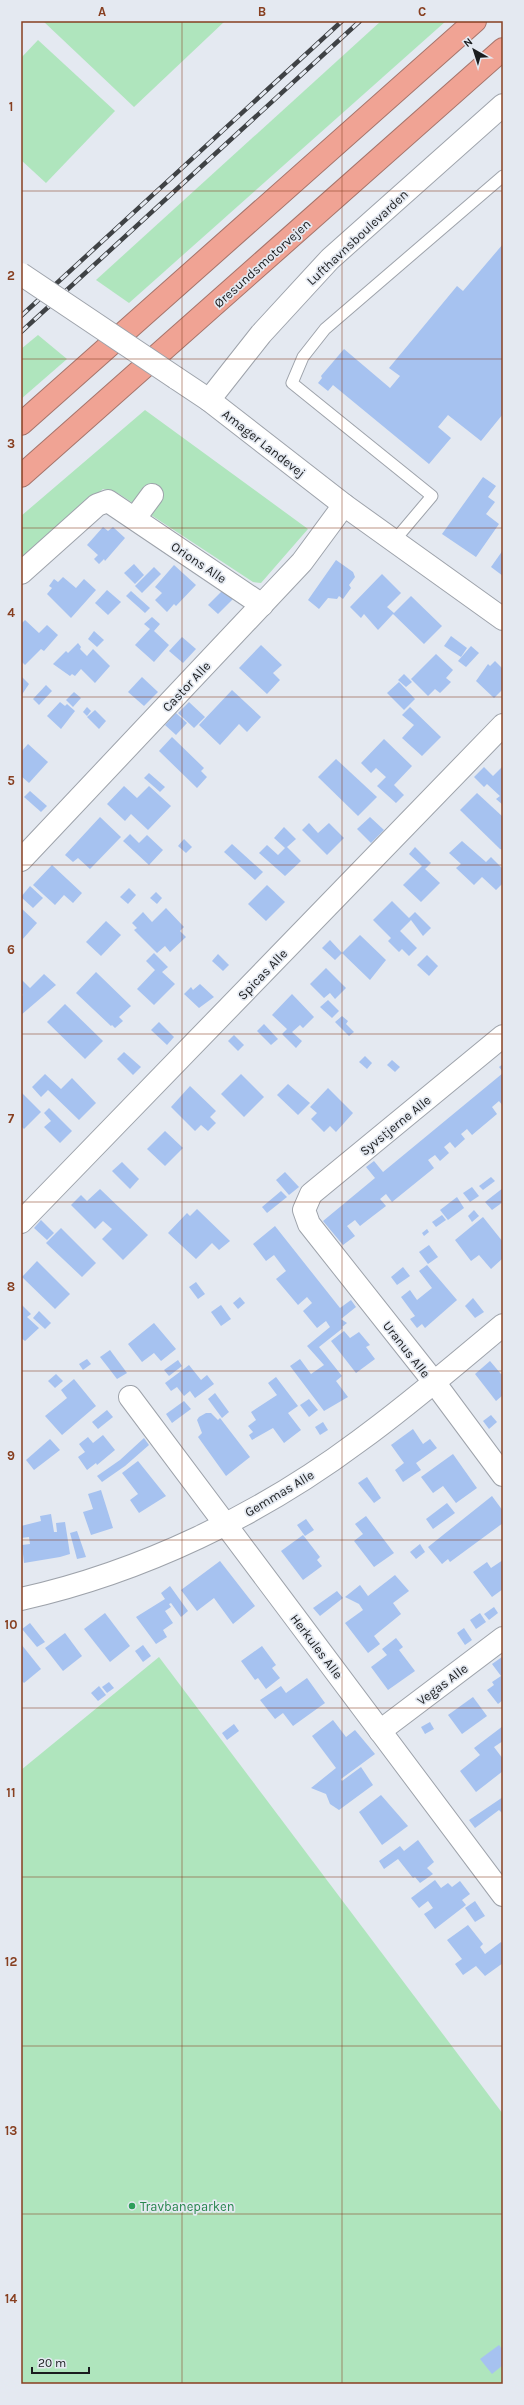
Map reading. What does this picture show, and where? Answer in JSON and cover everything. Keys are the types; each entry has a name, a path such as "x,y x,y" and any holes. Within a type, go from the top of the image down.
{"highway":[{"path":"21,424 475,21"},
{"name":"Øresundsmotorvejen","path":"21,476 503,50"}],"street":[{"name":"Lufthavnsboulevarden","path":"209,400 261,334 330,259 503,105"},
{"name":"Amager Landevej","path":"21,274 209,400 344,505 503,619"},
{"path":"135,518 152,495"},
{"name":"Orions Alle","path":"21,573 97,505 108,501 262,605"},
{"name":"Castor Alle","path":"21,860 302,562 344,505"},
{"name":"Spicas Alle","path":"21,1222 503,725"},
{"name":"Syvstjerne Alle","path":"310,1224 304,1210 311,1194 503,1036"},
{"name":"Uranus Alle","path":"310,1224 434,1382 503,1476"},
{"name":"Gemmas Alle","path":"21,1599 125,1568 226,1524 305,1478 359,1442 503,1325"},
{"name":"Herkules Alle","path":"130,1397 503,1896"},
{"name":"Vegas Alle","path":"380,1731 503,1638"}],"lane":[{"path":"394,541 432,496 292,383 303,357 325,330 503,176"}],"green space":[{"path":"43,21 225,21 134,107"},
{"path":"381,21 446,21 129,303 96,280"},
{"path":"38,40 115,111 46,183 21,160 21,58"},
{"path":"38,335 67,359 21,399 21,349"},
{"path":"145,410 308,529 261,583 253,582 116,492 103,489 21,559 21,516"},
{"name":"Travbaneparken","path":"159,1657 503,2114 503,2384 21,2384 21,1770"}],"building":[{"path":"503,244 503,414 481,441 448,415 438,427 451,438 429,464 333,385 328,391 318,383 322,378 321,376 344,349 390,388 400,376 389,368 457,286 463,291"},
{"path":"483,477 496,486 488,497 495,502 486,514 499,524 476,557 442,534"},
{"path":"103,527 108,531 113,527 125,538 105,561 104,559 99,564 94,559 98,555 87,545"},
{"path":"503,550 503,576 491,567"},
{"path":"336,560 353,572 355,577 349,585 351,588 343,599 339,596 337,599 328,598 319,609 308,600"},
{"path":"134,564 144,575 135,584 124,573"},
{"path":"174,565 196,585 176,606 174,604 167,612 155,600 162,593 155,587"},
{"path":"154,567 161,574 142,593 135,586"},
{"path":"382,574 401,593 387,607 394,613 411,596 442,626 424,644 393,614 378,630 364,614 361,618 350,607"},
{"path":"63,577 76,588 84,579 96,590 71,618 47,594 52,588 49,586 54,579 58,582"},
{"path":"107,590 121,602 108,615 95,603"},
{"path":"223,590 233,599 218,614 208,605"},
{"path":"131,591 150,608 145,613 126,596"},
{"path":"152,617 160,624 154,631 169,645 154,662 135,645 150,629 144,624"},
{"path":"25,620 39,633 47,625 58,635 44,651 41,649 25,665 21,661 21,624"},
{"path":"94,631 104,640 97,647 88,639"},
{"path":"451,636 467,648 461,657 444,646"},
{"path":"182,637 196,649 183,663 169,651"},
{"path":"78,643 81,647 80,649 87,656 93,649 110,666 95,683 81,669 75,676 72,674 70,676 53,664 66,651 68,653"},
{"path":"261,645 282,665 273,673 280,680 267,694 239,668"},
{"path":"471,646 479,653 466,667 458,661"},
{"path":"436,654 453,670 446,678 451,682 440,693 435,689 428,696 411,679"},
{"path":"495,661 503,669 503,689 494,698 476,681 488,664 490,666"},
{"path":"404,674 412,682 406,687 398,680"},
{"path":"21,676 29,684 21,696"},
{"path":"142,677 158,692 144,706 128,692"},
{"path":"399,682 415,699 404,710 387,693"},
{"path":"46,685 52,691 39,705 33,699"},
{"path":"232,690 261,717 247,732 239,724 220,745 199,725"},
{"path":"74,692 81,698 73,707 66,700"},
{"path":"60,702 65,706 67,704 75,711 61,729 47,716"},
{"path":"189,702 205,717 194,728 178,713"},
{"path":"87,707 91,711 87,716 83,712"},
{"path":"410,707 441,737 422,756 402,738 414,725 402,715"},
{"path":"95,710 106,721 99,729 87,717"},
{"path":"176,713 187,723 176,735 165,725"},
{"path":"172,737 204,768 201,771 207,777 197,788 159,751"},
{"path":"384,739 412,766 394,785 404,795 396,803 377,786 386,777 376,768 371,773 361,763"},
{"path":"28,744 48,762 29,783 21,776 21,752"},
{"path":"336,759 377,797 358,816 318,777"},
{"path":"503,766 503,805 496,799 500,796 487,784 484,787 474,777 484,767 493,776"},
{"path":"149,773 165,787 160,792 144,778"},
{"path":"124,786 137,798 149,786 171,806 148,830 131,814 125,821 107,804"},
{"path":"30,791 47,806 41,812 24,797"},
{"path":"477,793 503,817 503,850 500,849 460,810"},
{"path":"100,817 121,837 90,869 78,858 73,862 65,855"},
{"path":"370,817 384,830 371,843 357,829"},
{"path":"309,823 318,833 329,823 344,838 327,855 302,830"},
{"path":"284,827 296,839 287,847 301,861 285,876 259,853 267,845 278,855 285,848 274,838"},
{"path":"130,834 139,843 147,835 163,850 149,865 123,841"},
{"path":"184,839 192,847 186,853 178,846"},
{"path":"462,841 486,862 491,857 503,869 503,883 496,890 482,877 474,885 456,868 461,864 449,853"},
{"path":"232,844 263,872 255,880 224,852"},
{"path":"415,847 431,863 425,869 440,883 421,902 403,885 422,866 409,854"},
{"path":"52,865 82,893 73,903 64,895 55,905 33,885"},
{"path":"267,885 285,902 266,921 248,904"},
{"path":"30,886 43,898 33,908 21,897"},
{"path":"129,888 136,895 128,904 120,897"},
{"path":"156,892 162,898 157,904 150,898"},
{"path":"392,901 409,918 415,912 431,928 423,936 411,920 400,931 417,948 409,956 402,949 399,952 388,941 391,938 373,920"},
{"path":"21,908 37,923 21,941"},
{"path":"166,908 184,927 180,931 186,937 170,952 165,946 157,953 134,930 137,928 132,923 143,912 152,922"},
{"path":"106,921 121,935 101,956 86,942"},
{"path":"360,935 386,960 370,980 342,953"},
{"path":"330,940 342,953 335,960 322,948"},
{"path":"154,953 168,967 162,972 175,984 154,1005 137,989 155,970 146,961"},
{"path":"218,954 229,965 223,971 212,961"},
{"path":"427,955 438,966 429,976 417,965"},
{"path":"326,968 346,988 335,999 330,993 324,998 310,984"},
{"path":"96,972 131,1006 119,1017 123,1021 115,1028 76,993"},
{"path":"44,974 56,985 21,1015 21,997 23,995 21,992 21,979 30,988"},
{"path":"200,984 214,997 199,1008 184,994 191,987 193,990"},
{"path":"292,994 314,1017 303,1028 300,1025 292,1032 302,1041 296,1048 282,1034 287,1029 272,1015"},
{"path":"328,1000 339,1011 332,1018 320,1007"},
{"path":"65,1004 103,1041 85,1059 47,1022"},
{"path":"342,1016 348,1021 346,1024 354,1032 349,1036 335,1022"},
{"path":"159,1022 174,1037 167,1045 151,1030"},
{"path":"264,1024 278,1039 271,1045 257,1031"},
{"path":"234,1035 244,1045 238,1051 228,1041"},
{"path":"124,1052 141,1067 133,1075 117,1059"},
{"path":"365,1056 372,1063 367,1069 359,1062"},
{"path":"392,1060 400,1067 395,1072 387,1065"},
{"path":"503,1064 503,1072 499,1067"},
{"path":"503,1073 503,1106 499,1101 492,1107 497,1114 472,1135 467,1129 461,1134 465,1139 455,1148 450,1142 444,1147 449,1153 440,1161 435,1155 428,1160 434,1168 392,1202 386,1194 380,1199 386,1206 360,1226 355,1220 347,1226 355,1236 343,1245 323,1221 375,1178 366,1167 374,1161 383,1172"},
{"path":"45,1074 61,1089 72,1078 96,1103 79,1120 48,1090 41,1097 32,1087"},
{"path":"241,1074 264,1097 244,1117 221,1094"},
{"path":"288,1084 310,1103 298,1115 277,1095"},
{"path":"190,1086 216,1111 210,1117 216,1123 208,1131 201,1125 195,1131 171,1107"},
{"path":"328,1088 353,1113 336,1132 330,1126 324,1132 311,1119 317,1113 310,1107"},
{"path":"21,1092 41,1112 24,1129 21,1126"},
{"path":"49,1108 72,1131 60,1143 44,1127 51,1121 44,1113"},
{"path":"165,1131 183,1148 165,1166 147,1149"},
{"path":"122,1162 139,1179 130,1189 112,1171"},
{"path":"285,1172 299,1187 289,1195 276,1180"},
{"path":"491,1177 495,1181 483,1190 479,1186"},
{"path":"472,1187 479,1196 470,1202 463,1193"},
{"path":"503,1188 503,1202 492,1210 485,1202"},
{"path":"100,1189 148,1235 123,1260 102,1239 112,1229 103,1221 95,1229 71,1205 81,1195 87,1201"},
{"path":"281,1191 287,1197 267,1213 262,1207"},
{"path":"457,1197 464,1208 448,1220 440,1210"},
{"path":"197,1209 230,1241 219,1250 212,1243 196,1259 168,1233 187,1213 190,1216"},
{"path":"474,1210 479,1216 472,1222 468,1216"},
{"path":"442,1215 446,1220 436,1227 432,1222"},
{"path":"483,1217 503,1242 503,1258 491,1269 479,1255 471,1261 455,1240"},
{"path":"41,1220 54,1233 47,1240 34,1228"},
{"path":"275,1226 340,1308 351,1300 356,1307 341,1319 347,1323 342,1327 343,1328 319,1347 342,1376 336,1381 348,1397 324,1411 290,1366 300,1359 311,1374 324,1365 307,1346 330,1327 326,1321 317,1328 303,1311 312,1303 307,1297 298,1305 276,1279 286,1271 274,1255 266,1261 253,1244"},
{"path":"61,1228 96,1263 82,1277 46,1243"},
{"path":"427,1229 429,1232 424,1236 422,1233"},
{"path":"429,1245 438,1257 428,1264 419,1252"},
{"path":"37,1261 70,1294 55,1309 22,1277"},
{"path":"427,1265 457,1300 425,1328 422,1324 417,1328 410,1319 415,1316 401,1297 410,1290 417,1300 432,1288 419,1271"},
{"path":"403,1267 410,1276 397,1285 391,1277"},
{"path":"196,1282 205,1294 198,1299 189,1287"},
{"path":"240,1297 245,1303 238,1309 233,1303"},
{"path":"473,1298 484,1312 475,1318 465,1306"},
{"path":"21,1304 31,1314 27,1317 39,1328 25,1341 21,1338"},
{"path":"221,1305 231,1319 221,1326 211,1312"},
{"path":"39,1311 51,1323 45,1329 33,1318"},
{"path":"154,1323 176,1349 161,1361 154,1353 142,1362 128,1344"},
{"path":"344,1331 350,1338 359,1332 370,1345 366,1347 375,1359 356,1373 331,1341"},
{"path":"110,1350 127,1373 117,1379 100,1357"},
{"path":"87,1359 91,1364 83,1370 79,1364"},
{"path":"178,1360 182,1366 169,1376 164,1370"},
{"path":"490,1361 501,1374 503,1373 503,1395 496,1401 475,1374"},
{"path":"189,1365 201,1380 207,1375 214,1384 195,1398 190,1391 184,1396 177,1387 171,1391 165,1383"},
{"path":"56,1374 63,1381 55,1388 48,1381"},
{"path":"276,1377 298,1406 288,1413 301,1430 284,1443 273,1428 252,1440 249,1435 253,1432 248,1426 256,1420 251,1412 277,1395 268,1383"},
{"path":"74,1379 96,1406 62,1435 45,1416 67,1398 61,1390"},
{"path":"215,1393 229,1412 222,1418 208,1399"},
{"path":"309,1399 318,1410 309,1417 300,1405"},
{"path":"184,1401 191,1409 172,1423 166,1414"},
{"path":"107,1410 113,1417 98,1429 92,1422"},
{"path":"206,1413 211,1413 218,1420 220,1418 250,1457 226,1476 198,1437 202,1433 197,1420"},
{"path":"491,1415 497,1422 489,1429 483,1421"},
{"path":"323,1422 328,1430 320,1435 315,1427"},
{"path":"413,1429 423,1444 430,1439 437,1448 416,1463 421,1470 403,1482 395,1470 404,1463 391,1445"},
{"path":"103,1435 115,1450 97,1465 96,1463 87,1470 78,1457 85,1452 79,1444 88,1437 93,1443"},
{"path":"144,1438 149,1445 125,1466 102,1482 97,1476 120,1460"},
{"path":"50,1439 60,1450 34,1470 26,1460"},
{"path":"453,1454 477,1488 456,1503 443,1486 433,1493 421,1477"},
{"path":"138,1461 166,1496 139,1513 130,1500 138,1494 122,1473"},
{"path":"367,1477 381,1498 374,1503 358,1483"},
{"path":"101,1490 113,1528 91,1535 83,1512 93,1509 88,1494"},
{"path":"492,1496 503,1511 503,1523 450,1562 448,1559 442,1564 428,1547"},
{"path":"447,1503 455,1513 433,1529 426,1519"},
{"path":"51,1514 54,1532 57,1532 56,1523 65,1522 70,1554 24,1563 22,1545 30,1544 29,1537 21,1538 21,1526 41,1521 40,1516"},
{"path":"366,1516 394,1553 374,1567 354,1541 363,1534 355,1524"},
{"path":"306,1519 314,1530 305,1536 297,1525"},
{"path":"77,1531 86,1557 77,1559 70,1533"},
{"path":"303,1535 320,1557 317,1560 322,1566 303,1580 281,1551"},
{"path":"420,1544 425,1552 416,1559 410,1552"},
{"path":"503,1560 503,1589 492,1597 473,1572 487,1562 491,1568"},
{"path":"220,1561 255,1606 233,1624 214,1598 197,1611 181,1590"},
{"path":"395,1575 409,1591 393,1603 401,1614 374,1636 380,1644 368,1653 345,1623 363,1610 359,1604 345,1597 360,1585 368,1596"},
{"path":"170,1586 188,1611 181,1617 171,1603 169,1604 171,1607 165,1611 173,1623 163,1630 167,1637 156,1644 136,1617 165,1599 161,1593"},
{"path":"337,1591 343,1598 320,1616 313,1608"},
{"path":"494,1607 498,1613 489,1620 484,1614"},
{"path":"105,1613 130,1646 110,1662 84,1629"},
{"path":"480,1613 486,1622 476,1629 470,1620"},
{"path":"30,1623 45,1642 37,1647 22,1629"},
{"path":"464,1628 472,1640 465,1645 457,1633"},
{"path":"65,1633 82,1656 63,1671 45,1648"},
{"path":"396,1638 403,1647 399,1650 415,1671 388,1690 371,1667 387,1655 382,1649"},
{"path":"21,1644 41,1669 24,1683 21,1680"},
{"path":"143,1645 151,1656 143,1662 135,1651"},
{"path":"262,1646 276,1665 272,1668 280,1678 266,1689 258,1678 255,1680 241,1661"},
{"path":"502,1657 503,1700 498,1704 487,1690 494,1685 492,1682 501,1676 492,1664"},
{"path":"307,1678 325,1703 293,1726 283,1713 275,1719 260,1700 281,1686 286,1693"},
{"path":"109,1682 114,1688 107,1693 102,1687"},
{"path":"99,1686 106,1695 98,1701 91,1693"},
{"path":"473,1697 487,1716 462,1734 448,1715"},
{"path":"333,1720 346,1737 355,1730 375,1754 341,1779 342,1781 361,1767 373,1785 339,1810 330,1804 326,1794 311,1788 336,1768 312,1736"},
{"path":"430,1722 434,1729 425,1734 421,1727"},
{"path":"234,1724 239,1731 227,1740 222,1733"},
{"path":"503,1726 503,1741 494,1747 503,1759 503,1771 476,1792 460,1771 480,1755 474,1748"},
{"path":"381,1795 408,1826 382,1845 359,1812"},
{"path":"503,1797 503,1814 499,1810 475,1828 469,1820"},
{"path":"418,1840 434,1862 427,1868 433,1874 420,1883 415,1877 413,1878 398,1859 384,1869 379,1861 400,1846 404,1851"},
{"path":"435,1880 441,1888 448,1883 452,1887 460,1881 470,1894 462,1900 466,1905 435,1929 424,1914 433,1908 428,1901 419,1908 411,1898"},
{"path":"475,1901 485,1916 475,1922 465,1908"},
{"path":"468,1925 483,1944 480,1947 485,1954 501,1942 503,1944 503,1963 485,1976 476,1966 463,1975 455,1964 462,1959 447,1940"},
{"path":"499,2345 503,2350 503,2365 492,2374 480,2359"}],"railway":[{"path":"21,316 342,21"},
{"path":"21,332 360,21"}],"place":[{"name":"Travbaneparken","path":"132,2206"}]}
